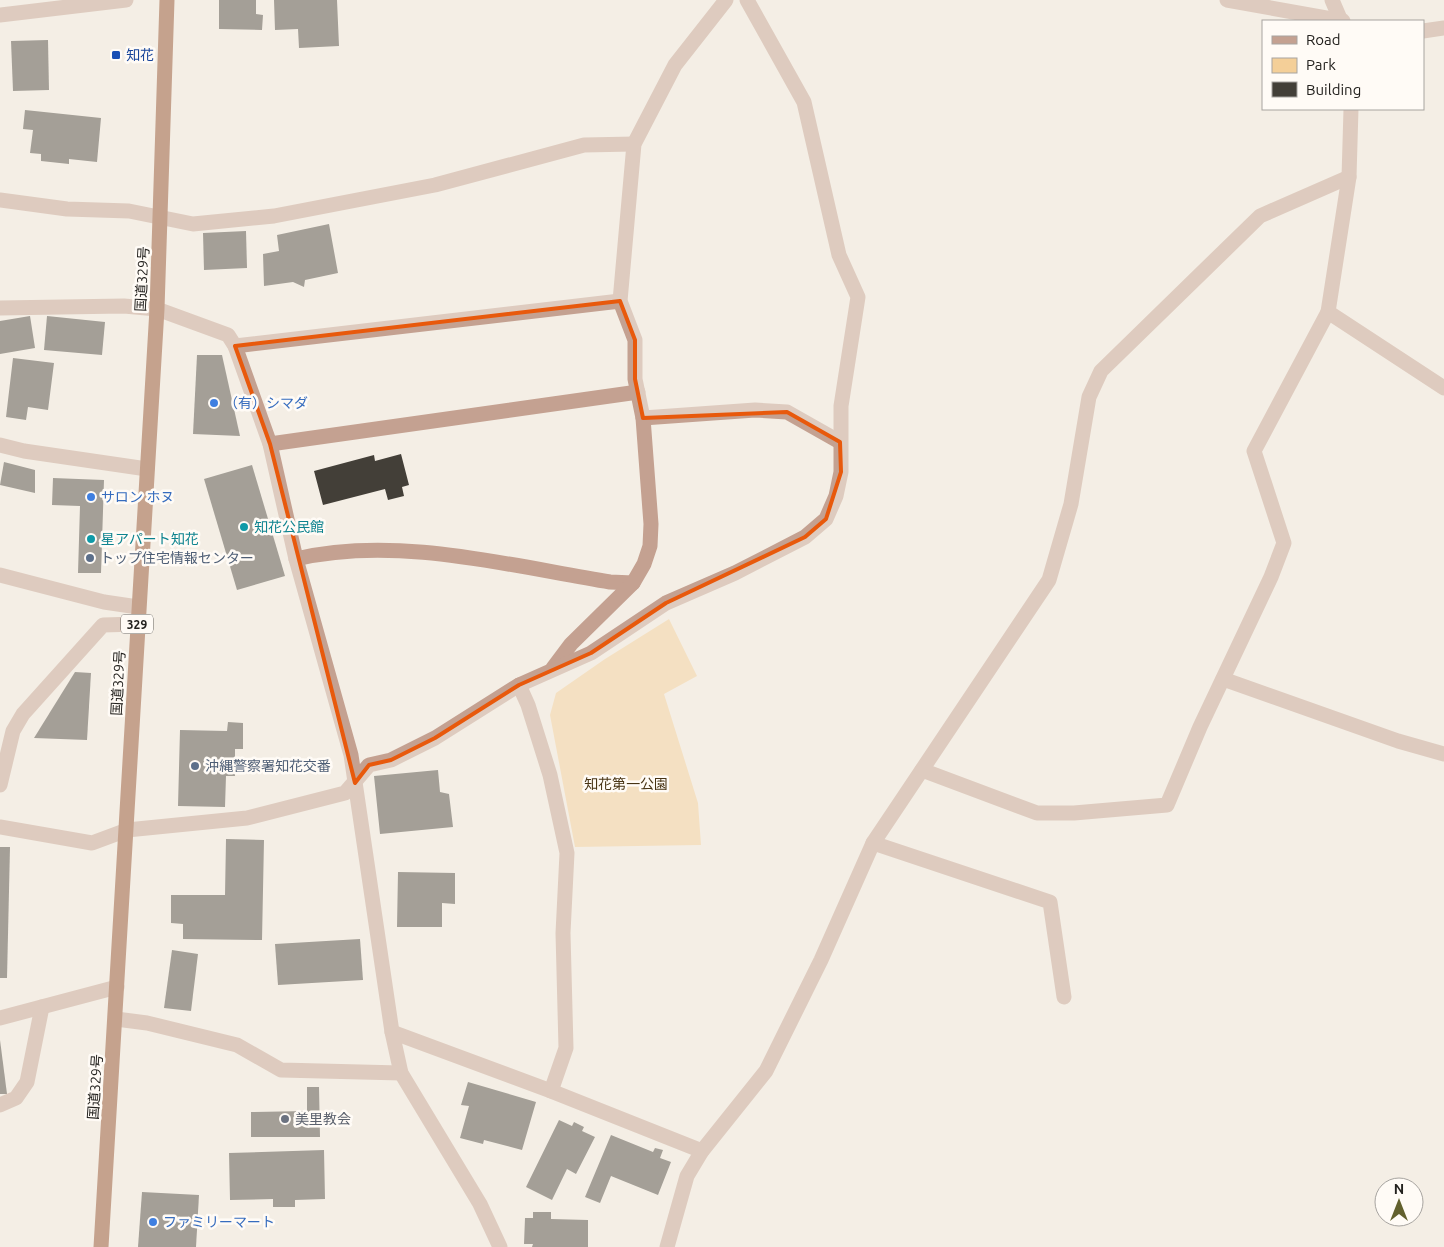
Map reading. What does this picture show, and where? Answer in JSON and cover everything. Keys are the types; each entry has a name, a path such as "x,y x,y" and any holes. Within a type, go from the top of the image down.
{"highway":[{"name":"国道329号","path":"101,1247 157,309 167,0"}],"street":[{"path":"0,15 126,0"},
{"path":"552,669 571,644 633,583 644,564 650,546 651,524 644,418 635,379 635,340 620,301 634,144 675,65 726,0"},
{"path":"0,827 92,843 127,830 247,818 345,793 369,765 391,760 435,738 519,685 591,652 666,603 735,572 805,537 826,519 836,496 841,472 841,406 858,297 839,255 804,102 747,0"},
{"path":"1227,0 1337,20"},
{"path":"1332,0 1342,20"},
{"path":"1424,31 1444,28"},
{"path":"922,770 1037,812 1074,812 1167,805 1271,577 1284,543 1254,451 1328,312 1349,177 1351,110"},
{"path":"0,200 67,210 129,211 193,224 274,216 435,185 584,145 634,144"},
{"path":"668,1247 687,1176 702,1152 766,1071 821,960 873,843 1048,580 1071,504 1089,397 1101,371 1260,216 1349,177"},
{"path":"235,346 620,301"},
{"path":"0,308 124,306 157,309 228,335 235,346 270,444 296,559 351,755 392,1032 401,1073 480,1204 500,1247"},
{"path":"1328,312 1444,388"},
{"path":"270,444 638,392"},
{"path":"644,418 755,410 787,412 840,442"},
{"path":"0,445 147,469"},
{"path":"296,559 336,551 389,550 459,557 610,582 633,583"},
{"path":"0,575 104,602 138,607"},
{"path":"0,785 7,729 23,714 103,625 137,624"},
{"path":"1223,679 1398,741 1444,754"},
{"path":"519,685 528,705 550,775 567,853 563,933 566,1048 551,1091"},
{"path":"873,843 1050,902 1064,997"},
{"path":"0,1018 117,987"},
{"path":"0,1105 16,1098 27,1082 42,1007"},
{"path":"116,1019 147,1023 238,1045 281,1070 401,1073"},
{"path":"392,1032 551,1091 702,1152"}],"highlighted area":[{"path":"620,301 635,340 635,379 643,418 787,412 840,442 841,472 826,519 805,537 666,603 591,653 519,685 435,738 391,760 369,765 355,783 270,444 235,346"}],"green space":[{"name":"知花第一公園","path":"669,619 697,676 664,694 698,803 701,845 575,847 550,715 556,693 605,659"}],"building":[{"path":"219,0 256,0 256,14 263,15 262,30 219,29"},
{"path":"274,0 337,0 339,46 299,48 298,29 275,30"},
{"path":"48,40 49,90 13,91 11,41"},
{"path":"25,110 101,118 97,162 69,159 69,164 41,161 41,154 30,153 33,130 23,129"},
{"path":"329,224 338,273 305,280 304,287 293,282 264,286 263,254 279,251 277,235"},
{"path":"246,231 247,268 204,270 203,233"},
{"path":"30,316 35,348 0,354 0,321"},
{"path":"47,316 105,322 102,355 44,350"},
{"path":"197,355 222,355 240,436 193,434"},
{"path":"13,358 54,363 48,410 28,407 26,420 6,417"},
{"path":"401,454 409,485 402,487 404,496 388,500 385,489 323,505 314,471 374,455 375,461"},
{"path":"4,462 35,470 35,493 0,485"},
{"name":"知花公民館","path":"252,465 285,576 237,590 204,479"},
{"name":"星アパート知花","path":"53,478 104,480 101,573 78,573 80,506 52,505"},
{"path":"75,672 91,673 87,740 34,738"},
{"path":"228,722 243,723 243,749 235,749 235,776 226,776 225,807 178,806 180,730 227,731"},
{"path":"438,770 440,792 449,794 453,827 380,834 374,776"},
{"path":"226,839 264,840 262,940 183,939 183,924 171,923 171,895 225,895"},
{"path":"0,847 10,847 7,978 0,978"},
{"path":"398,872 455,873 455,904 442,903 442,927 397,927"},
{"path":"360,939 363,980 278,985 275,944"},
{"path":"172,950 198,954 191,1011 164,1008"},
{"path":"0,1040 7,1094 0,1094"},
{"path":"468,1082 536,1102 522,1150 484,1140 483,1144 460,1138 469,1106 461,1105"},
{"path":"307,1087 319,1087 320,1137 251,1137 251,1112 307,1111"},
{"path":"559,1120 572,1126 574,1122 584,1127 582,1131 595,1137 576,1174 567,1169 552,1200 526,1187"},
{"path":"611,1135 653,1152 655,1148 663,1150 660,1158 671,1162 658,1195 611,1176 600,1203 585,1197"},
{"path":"324,1150 325,1199 295,1200 295,1207 273,1207 273,1199 230,1200 229,1153"},
{"path":"142,1192 199,1195 196,1247 138,1247"},
{"path":"533,1212 551,1212 551,1219 588,1220 588,1247 532,1247 533,1244 524,1244 525,1218 533,1218"}],"place":[{"name":"知花","path":"116,55"},
{"name":"（有）シマダ","path":"214,403"},
{"name":"サロン ホヌ","path":"91,497"},
{"name":"知花公民館","path":"244,527"},
{"name":"星アパート知花","path":"91,539"},
{"name":"トップ住宅情報センター","path":"90,558"},
{"name":"沖縄警察署知花交番","path":"195,766"},
{"name":"美里教会","path":"285,1119"},
{"name":"ファミリーマート","path":"153,1222"}]}
